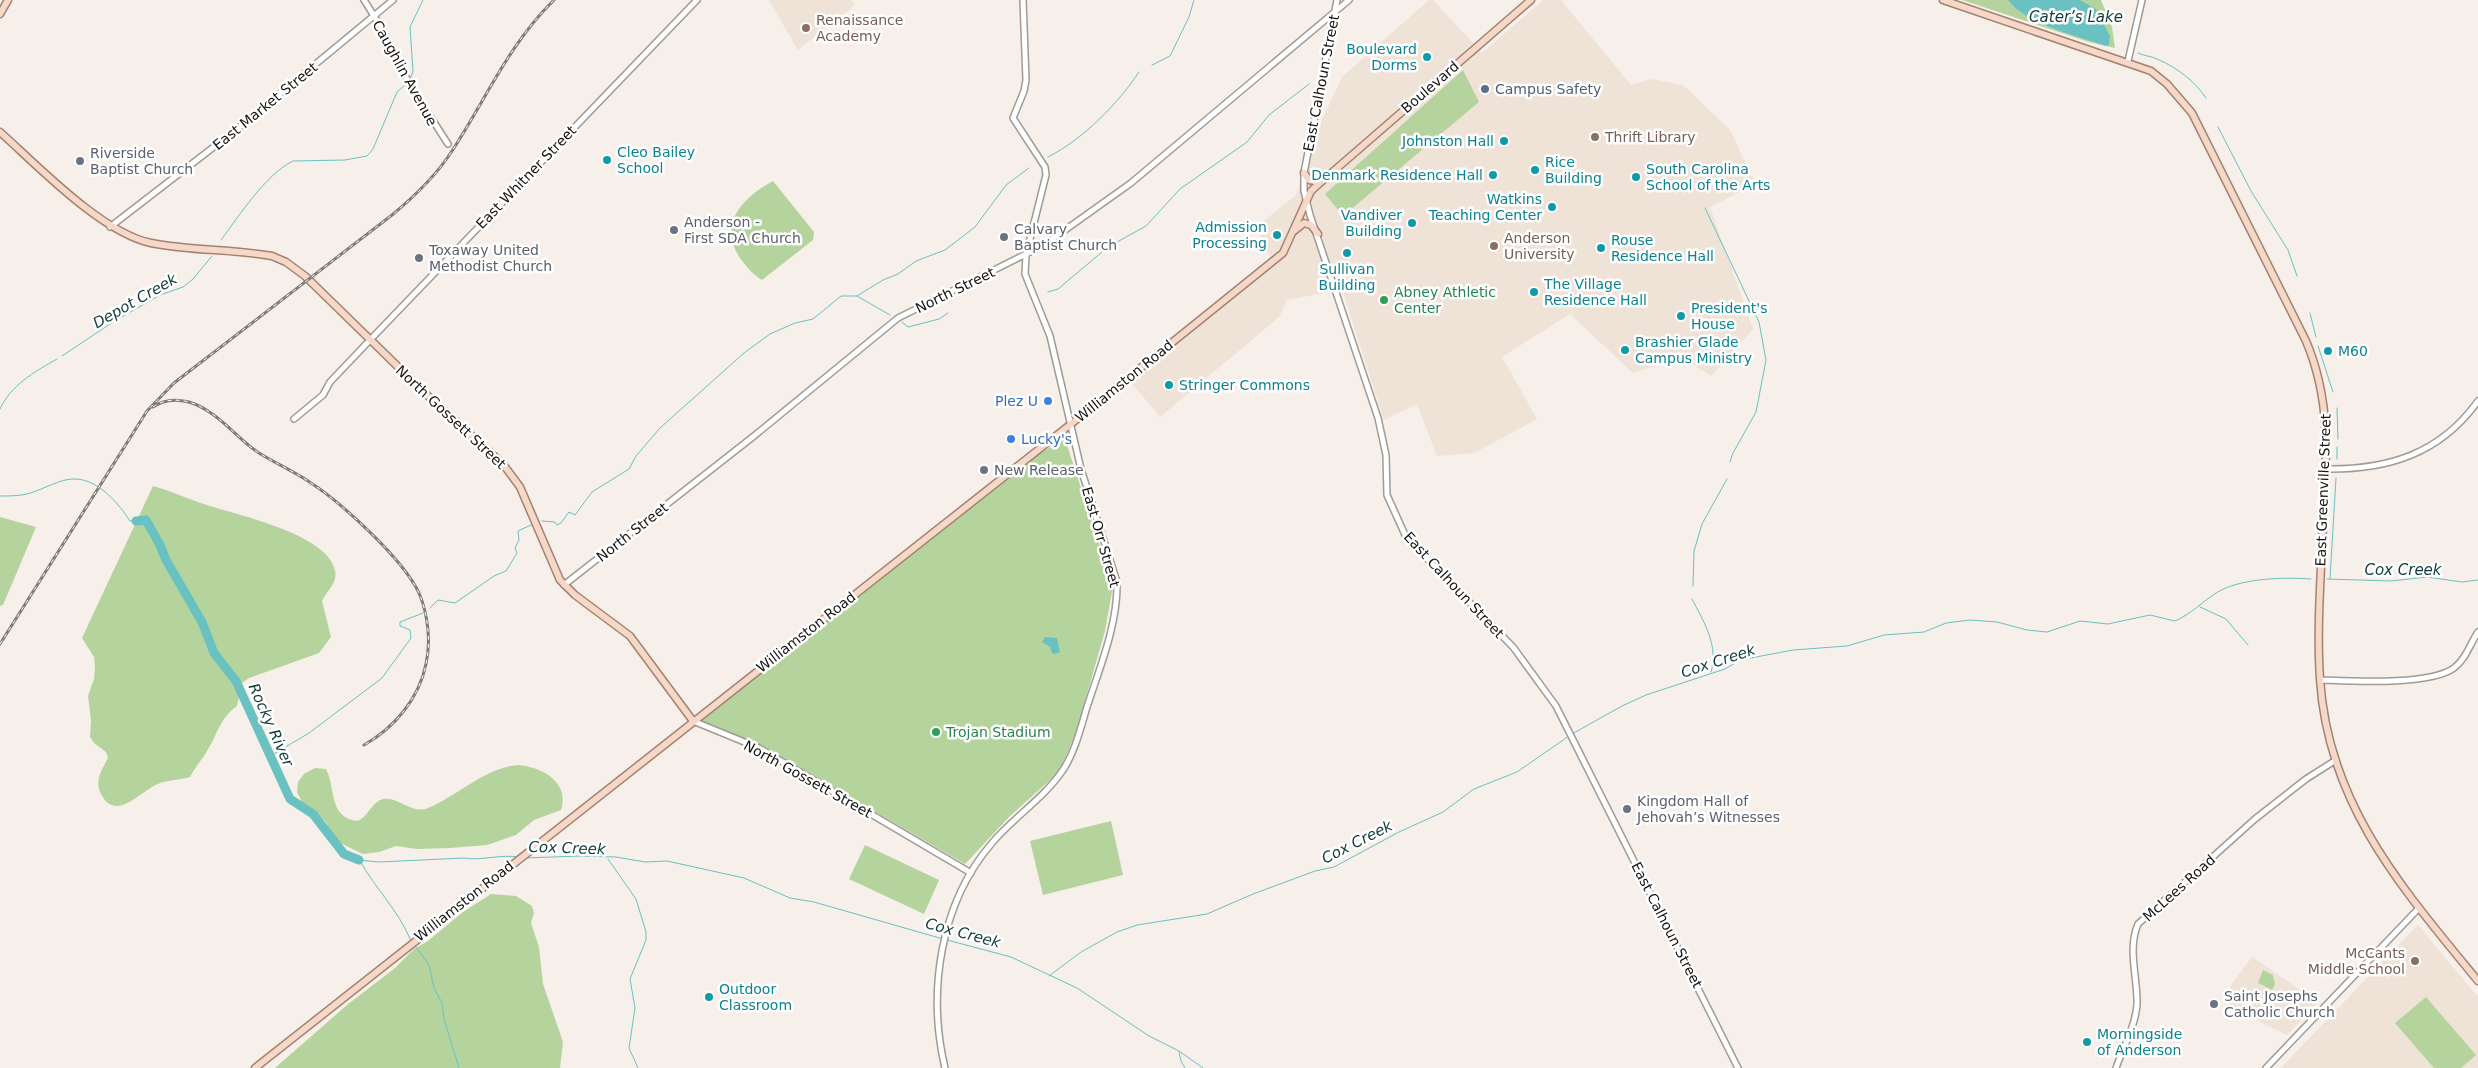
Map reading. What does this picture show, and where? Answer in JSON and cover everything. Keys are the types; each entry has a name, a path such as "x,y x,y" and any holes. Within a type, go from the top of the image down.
{"main road":[{"path":"0,14 8,0"},
{"name":"Boulevard","path":"1330,174 1531,0"},
{"name":"East Greenville Street","path":"1943,0 2151,71 2167,84 2192,113 2278,283 2315,361 2326,416 2318,617 2320,680 2325,715 2336,760 2349,796 2366,832 2390,872 2478,981"},
{"name":"North Gossett Street","path":"0,132 110,227 150,243 265,255 280,259 312,282 370,340 503,464 514,477 530,509 554,570 564,585 630,636 693,721"},
{"path":"1304,174 1309,180 1320,182"},
{"name":"Williamston Road","path":"255,1068 498,874 1071,424 1283,253 1307,201 1320,182 1330,174"},
{"path":"1294,232 1304,223 1310,225 1318,234"}],"street":[{"name":"Caughlin Avenue","path":"364,0 409,83 448,144"},
{"name":"East Market Street","path":"110,227 237,129 394,0"},
{"name":"East Whitner Street","path":"294,419 323,396 330,382 697,0"},
{"name":"East Orr Street","path":"946,1068 938,1026 937,997 940,956 948,926 970,873 991,843 1044,792 1065,768 1072,752 1112,628 1116,610 1116,582 1081,469 1050,336 1026,279 1024,268 1046,175 1045,167 1012,118 1024,91 1026,80 1023,0"},
{"name":"East Calhoun Street","path":"1337,0 1304,174 1307,201 1378,418 1386,455 1387,495 1406,536 1513,647 1547,690 1569,729 1738,1068"},
{"name":"North Street","path":"564,585 754,436 898,318 1044,245 1131,183 1334,15 1349,0"},
{"path":"2128,62 2142,0"},
{"path":"2325,469 2395,463 2435,444 2460,425 2478,401"},
{"path":"2320,680 2377,683 2442,674 2453,668 2461,660 2478,632"},
{"name":"North Gossett Street","path":"693,721 759,748 970,873"},
{"name":"McLees Road","path":"2116,1068 2134,1022 2137,1006 2133,943 2138,924 2270,806 2317,771 2336,760"},
{"path":"2266,1068 2419,908"}],"shaded area":[{"name":"Renaissance Academy","path":"769,0 851,0 855,5 798,50"},
{"name":"Anderson University","path":"1429,0 1433,0 1482,53 1543,0 1561,0 1631,85 1651,79 1683,85 1730,130 1755,184 1710,207 1753,329 1711,376 1682,357 1633,373 1570,314 1502,357 1537,419 1474,453 1437,456 1417,404 1384,420 1342,289 1287,300 1279,317 1160,417 1130,381 1274,265 1256,227 1296,195 1322,120 1342,77"},
{"name":"McCants Middle School","path":"2418,925 2478,997 2478,1068 2281,1068"},
{"path":"2252,957 2318,1002 2287,1035 2227,1006 2231,985"}],"green space":[{"name":"Cater’s Lake","path":"1962,0 2101,0 2112,27 2115,48 2089,42"},
{"path":"1463,70 1479,102 1343,216 1325,194"},
{"path":"773,181 814,232 813,240 762,280 740,258 731,234 732,223 743,203"},
{"path":"1065,439 1113,586 1105,631 1076,733 1060,771 1009,817 965,864 764,747 693,721 1016,467"},
{"path":"153,486 280,528 300,536 317,546 329,558 336,575 334,583 322,601 331,637 319,653 249,678 242,683 237,706 222,721 211,745 190,777 160,783 129,802 114,806 107,802 101,794 98,784 108,758 106,752 94,743 90,737 91,720 88,696 94,679 95,667 94,657 82,638"},
{"path":"0,517 36,527 3,605 0,606"},
{"path":"518,765 536,769 552,777 561,791 563,800 561,810 534,820 516,835 487,845 417,849 396,846 379,852 363,854 336,841 325,821 302,802 297,792 298,782 304,774 315,768 326,769 337,808 348,819 358,821 376,803 383,799 394,800 417,809 428,808 483,776 506,767"},
{"path":"1111,821 1123,875 1043,895 1030,841"},
{"path":"865,845 939,880 924,914 849,879"},
{"path":"491,894 516,896 532,906 534,913 531,923 539,947 543,984 563,1042 560,1068 275,1068 347,1005 395,968 414,949 428,941 463,912"},
{"path":"2263,970 2273,975 2275,984 2272,990 2258,983"},
{"path":"2426,997 2476,1055 2461,1068 2434,1068 2395,1023"}],"water":[{"name":"Cater’s Lake","path":"2008,0 2080,0 2096,9 2110,36 2109,45 2106,46 2081,38 2039,22 2027,16"},
{"path":"1045,637 1057,638 1060,652 1052,653 1050,647 1042,642"}],"waterway":[{"name":"Depot Creek","path":"410,80 413,71 410,27 423,0"},
{"path":"1152,65 1170,56 1189,17 1194,0"},
{"path":"2138,53 2157,59 2178,70 2191,80 2206,98"},
{"path":"1048,157 1074,141 1098,120 1121,96 1139,72"},
{"name":"Depot Creek","path":"221,240 263,185 273,175 293,161 345,160 367,156 373,149 397,92 407,83"},
{"path":"1048,292 1058,289 1108,247 1146,226 1180,189 1247,142 1269,115 1309,84"},
{"path":"2218,127 2251,191 2288,250 2297,276"},
{"path":"542,521 555,522 557,525 561,523 569,512 575,515 592,492 629,469 636,456 660,428 744,353 770,334 795,323 813,319 841,296 857,296 883,280 898,274 916,261 945,250 975,227 1006,185 1029,168"},
{"path":"1705,208 1759,322 1766,360 1756,412 1730,462"},
{"name":"Depot Creek","path":"62,356 113,322 160,295 183,287 193,279 212,256"},
{"path":"857,296 890,315"},
{"path":"902,322 908,327 939,319 948,313"},
{"path":"2310,313 2316,337"},
{"path":"2318,346 2333,392"},
{"name":"Depot Creek","path":"0,409 17,386 32,374 57,359"},
{"path":"2337,408 2338,439"},
{"path":"2337,447 2337,459"},
{"path":"2330,579 2336,478"},
{"name":"Rocky River","path":"0,496 27,494 70,479 84,480 108,494 130,521 136,521"},
{"path":"1693,586 1694,551 1702,524 1727,479"},
{"name":"Rocky River","path":"136,521 146,520 166,560 202,622 214,653 236,681 290,799 313,814 344,854 359,860"},
{"path":"430,608 438,600 455,603 494,576 506,571 517,553 515,548 519,540 518,531 531,525"},
{"name":"Cox Creek","path":"2327,579 2391,581 2427,577 2462,582 2478,580"},
{"name":"Cox Creek","path":"1572,734 1646,695 1725,669 1740,660 1793,650 1847,646 1884,635 1924,632 1946,623 1970,620 1997,622 2027,630 2047,632 2080,621 2108,624 2150,615 2175,621 2216,593 2237,584 2249,581 2288,578 2311,579"},
{"path":"1692,599 1712,644 1713,662 1711,672"},
{"path":"2200,607 2226,619 2248,645"},
{"path":"269,757 309,733 382,678 411,638 410,630 400,626 400,622 423,613"},
{"name":"Cox Creek","path":"1049,976 1081,952 1117,932 1137,925 1207,914 1253,894 1315,871 1334,867 1399,832 1443,812 1474,789 1517,772 1569,736"},
{"name":"Cox Creek","path":"525,858 580,856 616,857 645,862 667,861 744,878 790,898 814,902 943,939"},
{"name":"Cox Creek","path":"359,860 379,862 519,857"},
{"path":"608,859 636,899 646,932 646,940 630,979 635,1008 629,1048 638,1068"},
{"name":"Rocky River","path":"360,861 394,910 411,941"},
{"path":"947,940 1011,957 1077,988 1149,1036 1179,1051 1203,1068"},
{"name":"Rocky River","path":"415,946 429,965 434,988 442,1003 444,1019 459,1068"},
{"path":"1179,1052 1185,1068"}],"railway":[{"path":"0,644 147,411 174,383 392,215 425,185 452,151 511,53 538,17 554,0"},
{"path":"153,407 166,401 180,400 199,406 209,412 250,447 322,490 370,532 400,564 411,579 422,601 428,628 428,655 423,677 404,711 385,730 364,745"}],"place":[{"name":"Renaissance Academy","path":"806,28"},
{"name":"Boulevard Dorms","path":"1427,57"},
{"name":"Campus Safety","path":"1485,89"},
{"name":"Thrift Library","path":"1595,137"},
{"name":"Johnston Hall","path":"1504,141"},
{"name":"Cleo Bailey School","path":"607,160"},
{"name":"Riverside Baptist Church","path":"80,161"},
{"name":"Rice Building","path":"1535,170"},
{"name":"Denmark Residence Hall","path":"1493,175"},
{"name":"South Carolina School of the Arts","path":"1636,177"},
{"name":"Watkins Teaching Center","path":"1552,207"},
{"name":"Vandiver Building","path":"1412,223"},
{"name":"Anderson - First SDA Church","path":"674,230"},
{"name":"Admission Processing","path":"1277,235"},
{"name":"Calvary Baptist Church","path":"1004,237"},
{"name":"Anderson University","path":"1494,246"},
{"name":"Rouse Residence Hall","path":"1601,248"},
{"name":"Sullivan Building","path":"1347,253"},
{"name":"Toxaway United Methodist Church","path":"419,258"},
{"name":"The Village Residence Hall","path":"1534,292"},
{"name":"Abney Athletic Center","path":"1384,300"},
{"name":"President's House","path":"1681,316"},
{"name":"Brashier Glade Campus Ministry","path":"1625,350"},
{"name":"M60","path":"2328,351"},
{"name":"Stringer Commons","path":"1169,385"},
{"name":"Plez U","path":"1048,401"},
{"name":"Lucky's","path":"1011,439"},
{"name":"New Release","path":"984,470"},
{"name":"Trojan Stadium","path":"936,732"},
{"name":"Kingdom Hall of Jehovah’s Witnesses","path":"1627,809"},
{"name":"McCants Middle School","path":"2415,961"},
{"name":"Outdoor Classroom","path":"709,997"},
{"name":"Saint Josephs Catholic Church","path":"2214,1004"},
{"name":"Morningside of Anderson","path":"2087,1042"}]}
